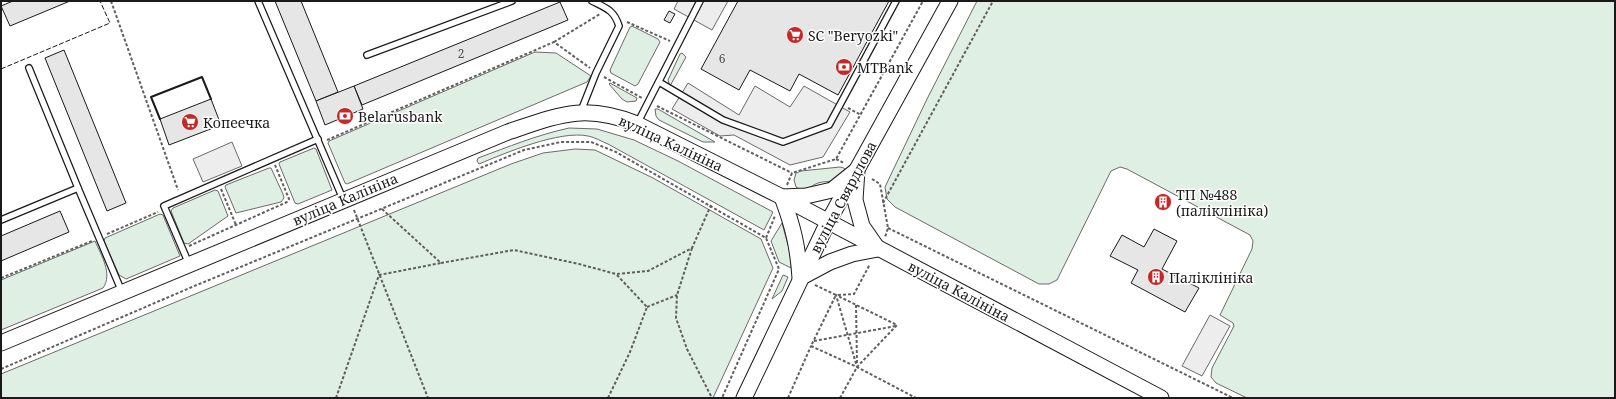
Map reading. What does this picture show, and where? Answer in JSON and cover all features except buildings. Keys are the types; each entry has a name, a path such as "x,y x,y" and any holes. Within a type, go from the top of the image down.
{"main road":[{"name":"вуліца Свярдлова","path":"744,398 805,280 828,222 950,1"},
{"name":"вуліца Калініна","path":"1,343 189,264 349,205 508,132 554,116 581,112 613,116 637,124 784,192 828,222 881,244 1161,398"},
{"path":"857,170 855,200 862,226 881,244 830,262 805,280 784,192 806,196 832,190 857,170"}],"lane":[{"path":"258,1 319,141 349,205"},
{"path":"367,55 512,1"},
{"path":"581,112 596,73 619,26 616,17 609,9 592,1"},
{"path":"637,124 660,82 700,1"},
{"path":"660,82 723,120 783,142 829,125 896,1"},
{"path":"29,68 122,292"},
{"path":"189,264 164,206 319,141"},
{"path":"1,220 78,188"}],"path":[{"path":"111,1 180,198"},
{"path":"554,42 596,73 649,102 792,173 836,159 923,1"},
{"path":"883,203 992,1"},
{"path":"319,141 554,42 609,9"},
{"path":"616,17 679,44"},
{"path":"840,104 861,115"},
{"path":"1,369 192,287 524,150 561,142 591,142 610,150 711,205 766,238 779,269 722,398"},
{"path":"182,249 287,202 289,199 274,162"},
{"path":"784,192 792,173"},
{"path":"872,179 880,184 888,228 881,244"},
{"path":"219,186 236,225"},
{"path":"349,205 358,218 428,398"},
{"path":"711,205 692,248 677,295 676,318 687,349 712,398"},
{"path":"1,278 166,209"},
{"path":"382,209 441,263"},
{"path":"766,238 776,213"},
{"path":"888,228 1233,398"},
{"path":"379,275 514,250 579,264 616,274 648,271 692,248"},
{"path":"836,296 854,294 870,264"},
{"path":"616,274 647,307"},
{"path":"336,398 379,275"},
{"path":"805,280 897,325"},
{"path":"608,398 630,352 647,307 677,295"},
{"path":"836,296 857,367"},
{"path":"788,398 811,346 836,296"},
{"path":"856,305 857,367"},
{"path":"814,340 897,325"},
{"path":"840,398 857,367 897,325"},
{"path":"811,346 857,367 916,398"}],"green space":[{"path":"977,1 1615,1 1615,398 1247,398 1216,383 1211,377 1212,368 1234,326 1233,323 1220,315 1252,249 1253,241 1250,235 1127,169 1120,167 1111,171 1057,280 1049,284 1039,284 895,207 887,199 885,187 927,99"},
{"path":"632,26 658,39 660,42 638,84 635,86 611,73 610,70 630,27"},
{"path":"535,52 556,53 591,76 587,82 347,184 345,183 328,143 329,141"},
{"path":"682,53 686,57 670,86 668,80 680,54"},
{"path":"610,83 637,98 636,101 627,102 622,99 609,84"},
{"path":"655,109 658,109 715,142 703,142 659,120 656,116"},
{"path":"569,128 597,129 634,140 678,161 773,212 764,230 608,144 588,136 576,135 548,139 479,164 477,161 478,158 546,134"},
{"path":"314,148 316,149 332,190 298,204 295,203 279,164 280,162"},
{"path":"575,149 595,150 653,178 761,239 773,268 713,398 1,398 1,374 511,164 543,153"},
{"path":"840,167 844,168 846,171 836,181 820,182 805,189 799,189 796,187 794,180 796,173 801,171"},
{"path":"271,168 284,198 281,202 236,213 225,187 226,185"},
{"path":"215,190 218,191 228,216 188,244 184,243 171,211 173,208"},
{"path":"160,214 163,215 180,256 126,279 119,275 104,241 105,238"},
{"path":"782,223 788,245 792,253 791,268 779,262 771,241"},
{"path":"95,241 105,264 107,277 103,288 1,330 1,280"},
{"path":"783,275 788,277 782,291 772,299"}],"shaded area":[{"path":"678,1 728,1 712,30 674,9"},
{"path":"688,83 739,115 755,86 790,107 804,86 850,112 823,157 790,165 734,135 720,136 672,109"},
{"path":"232,142 242,166 203,182 193,159"},
{"path":"1210,315 1230,326 1202,376 1182,366"}],"fence":[{"path":"1,69 110,23 100,1"}],"wall":[{"path":"160,119 151,97 202,77 211,99"}],"place":[{"name":"SC \"Beryozki\"","path":"795,35"},
{"name":"MTBank","path":"844,67"},
{"name":"Belarusbank","path":"345,116"},
{"name":"Копеечка","path":"190,122"},
{"name":"ТП №488 (паліклініка)","path":"1163,202"},
{"name":"Паліклініка","path":"1156,277"}]}
